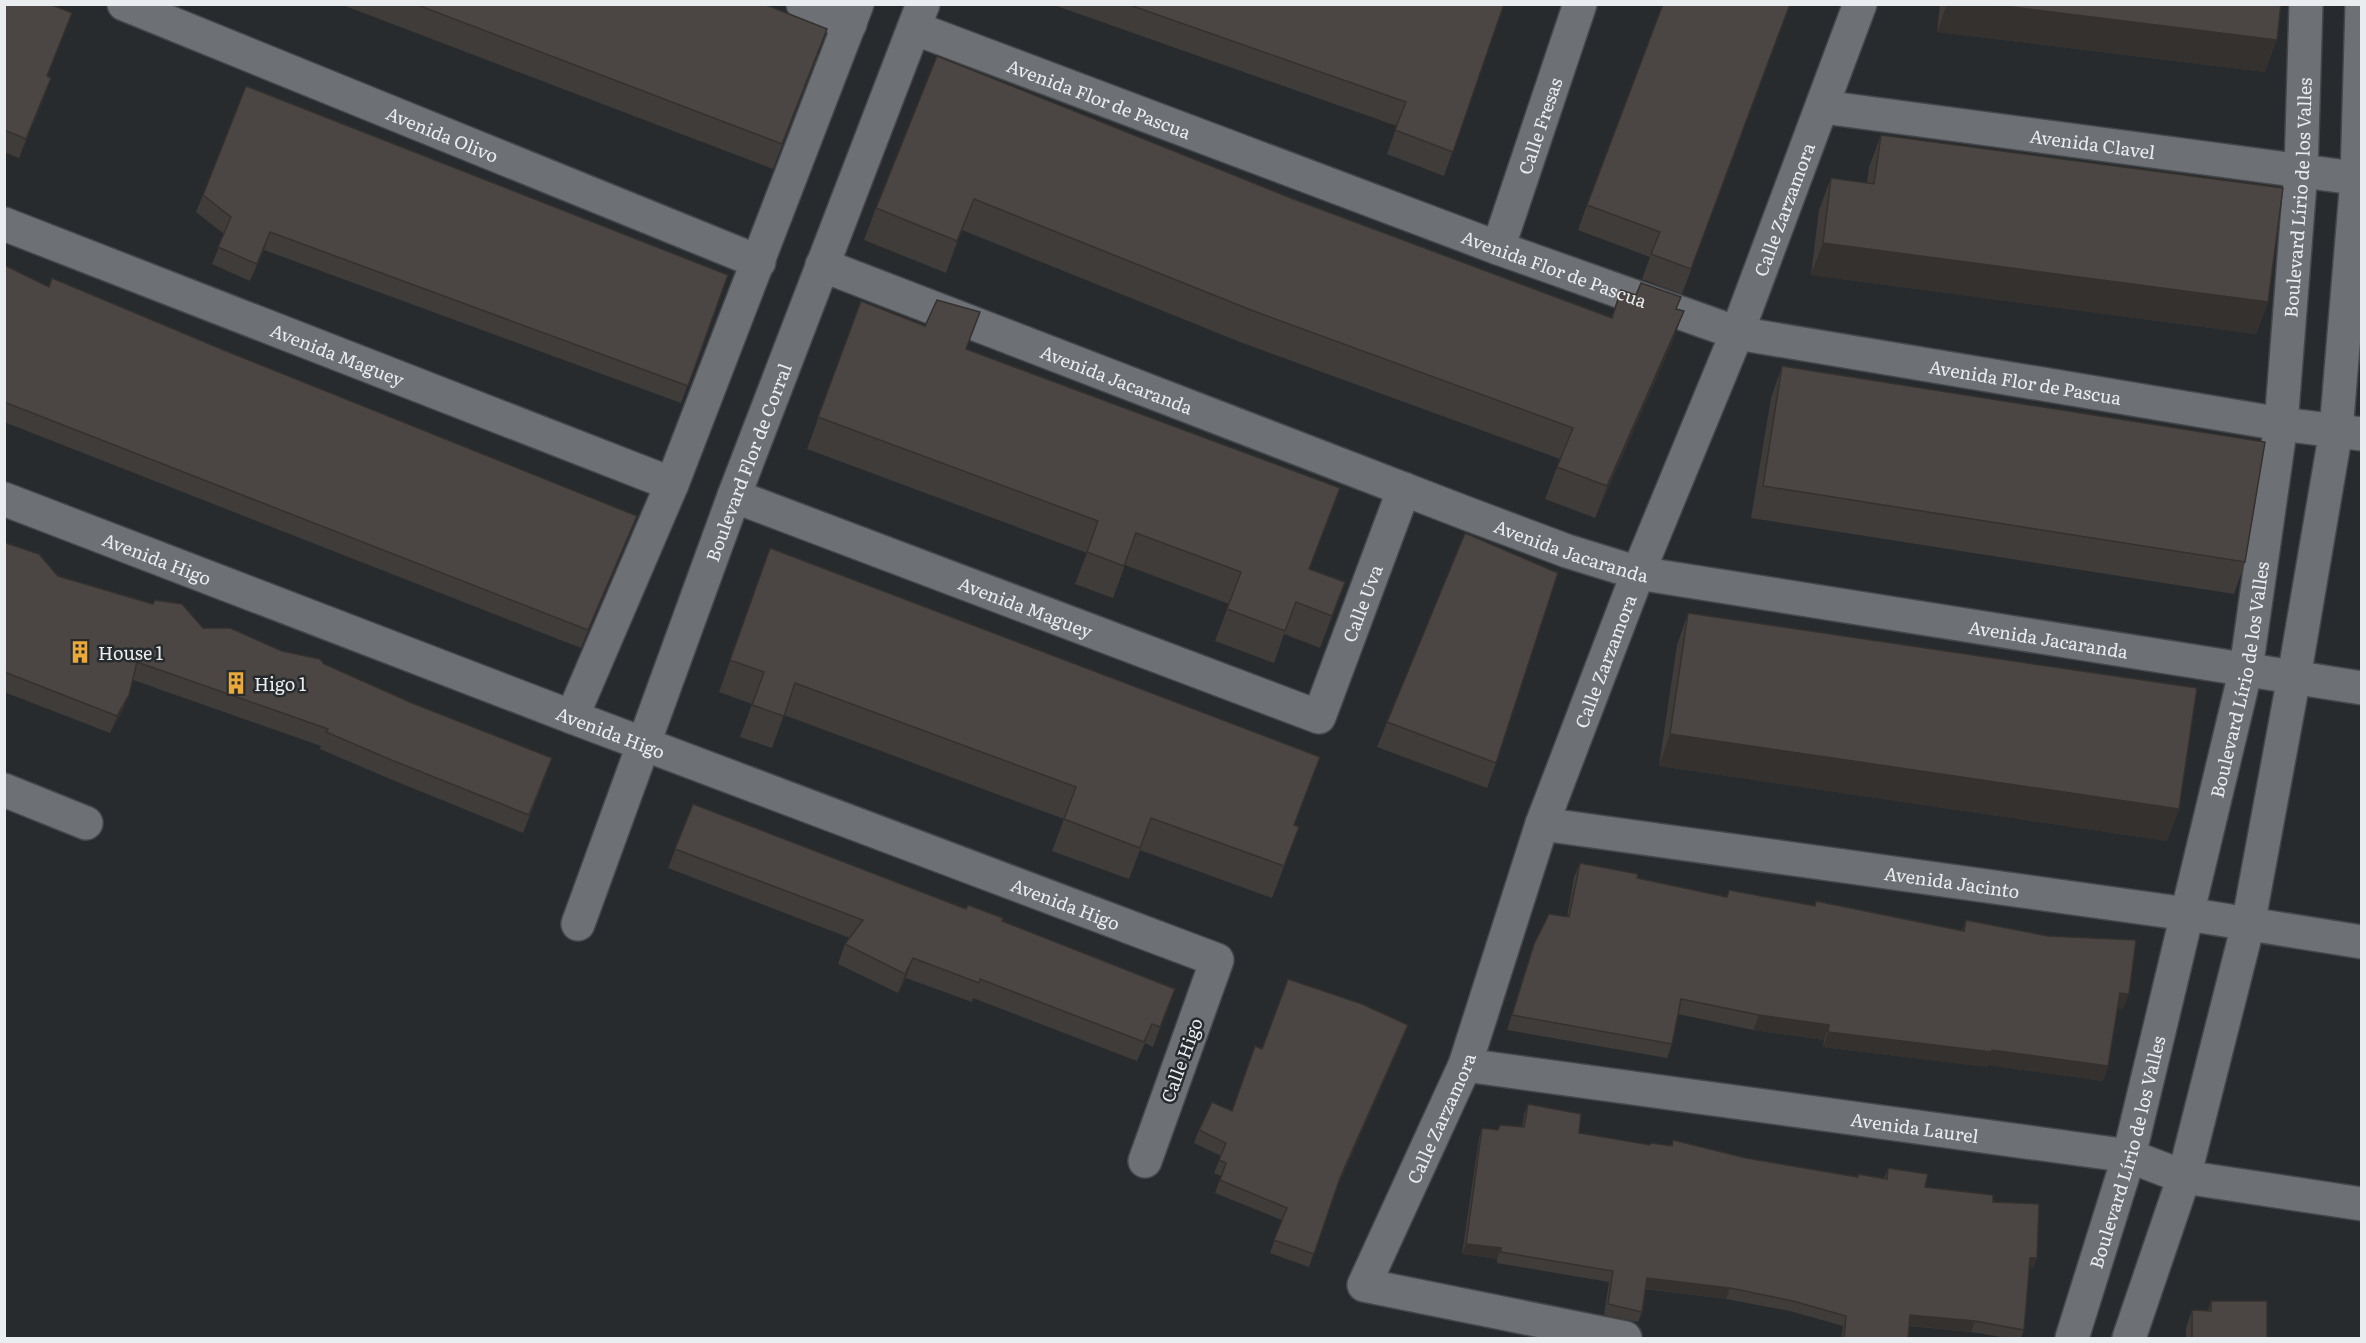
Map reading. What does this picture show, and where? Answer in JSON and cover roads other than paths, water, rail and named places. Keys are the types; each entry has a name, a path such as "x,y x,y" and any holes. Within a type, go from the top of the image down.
{"street":[{"name":"Avenida Olivo","path":"124,4 759,262"},
{"path":"572,717 672,484 854,14 803,4"},
{"name":"Calle Fresas","path":"1498,248 1581,4"},
{"name":"Calle Zarzamora","path":"1624,1338 1364,1285 1465,1065 1542,824 1638,573 1737,333 1860,4"},
{"name":"Boulevard Lírio de los Valles","path":"2072,1338 2129,1156 2246,669 2281,424 2301,170 2306,4"},
{"path":"2129,1338 2184,1177 2248,925 2294,677 2349,433 2359,179 2361,6"},
{"name":"Avenida Flor de Pascua","path":"919,16 1498,248 1737,333 2281,424 2349,433"},
{"name":"Boulevard Flor de Corral","path":"578,924 734,496 919,16"},
{"name":"Avenida Clavel","path":"1823,107 2359,179"},
{"name":"Avenida Maguey","path":"4,224 672,484"},
{"name":"Avenida Jacaranda","path":"822,265 1567,552 1638,573 2361,688"},
{"name":"Calle Uva","path":"1319,717 1404,489"},
{"name":"Avenida Maguey","path":"734,496 1319,717"},
{"name":"Avenida Higo","path":"4,499 645,745 1217,960"},
{"path":"4,790 86,823"},
{"name":"Avenida Jacinto","path":"1542,824 2187,914 2361,942"},
{"name":"Calle Higo","path":"1144,1161 1217,960"},
{"name":"Avenida Laurel","path":"1465,1065 2129,1156 2184,1177 2361,1204"}],"place":[{"name":"House 1","path":"80,652"},
{"name":"Higo 1","path":"236,683"}]}
